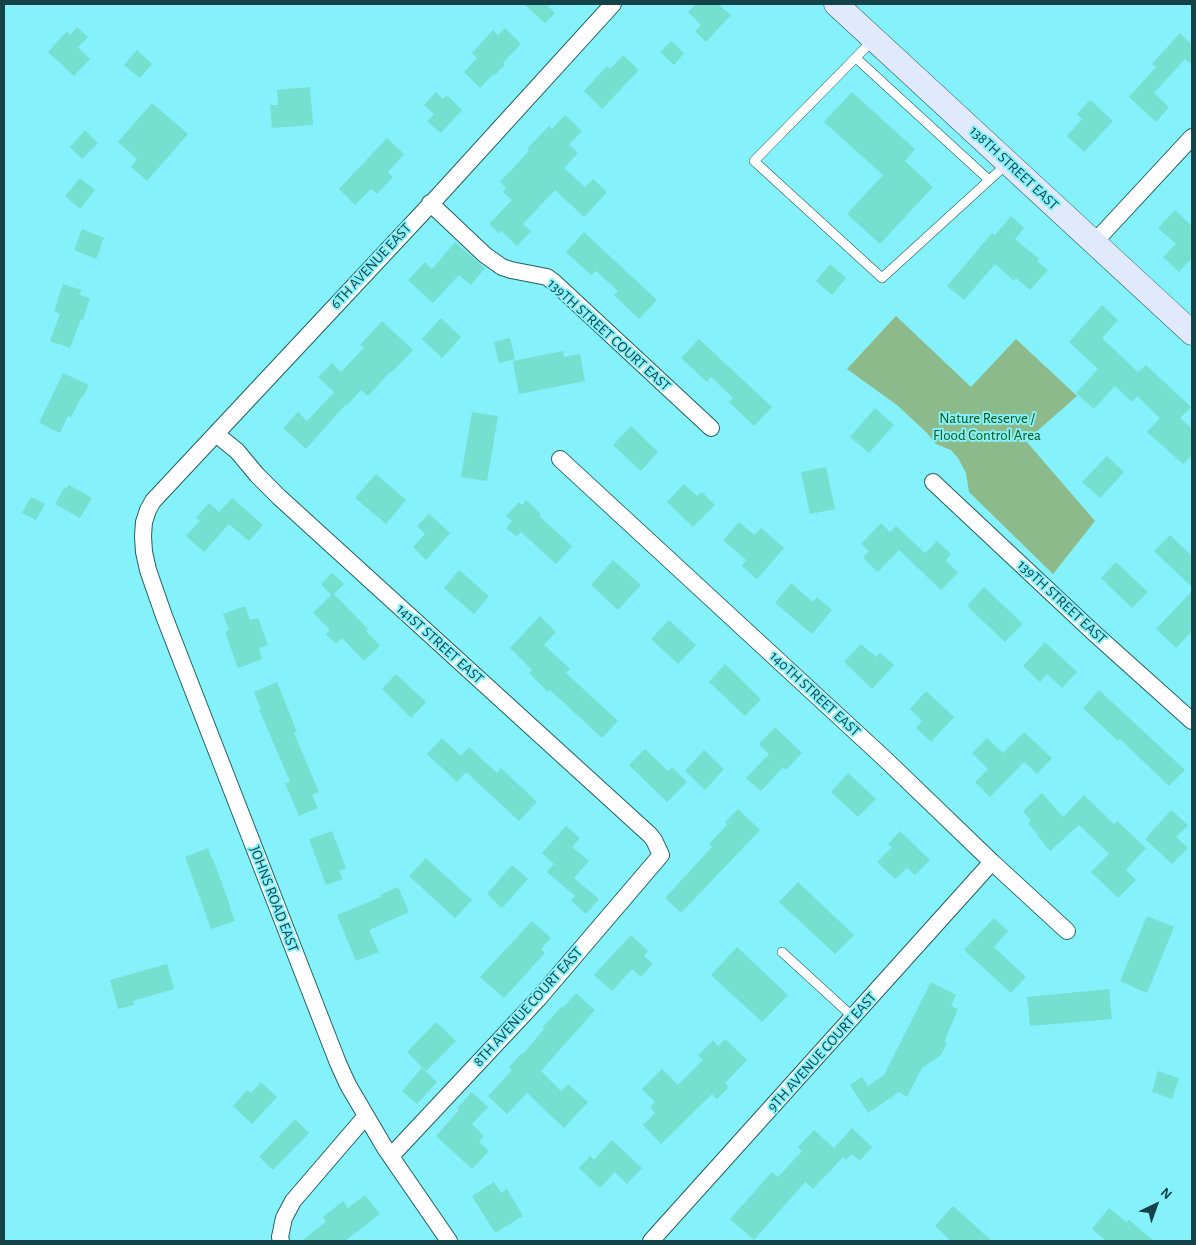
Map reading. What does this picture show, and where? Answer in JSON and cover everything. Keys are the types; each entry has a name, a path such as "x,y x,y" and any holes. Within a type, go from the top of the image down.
{"street":[{"name":"6TH AVENUE EAST","path":"143,536 144,522 153,501 613,4"},
{"name":"138TH STREET EAST","path":"847,7 874,39 1192,333"},
{"path":"1093,241 1103,233 1192,136"},
{"name":"139TH STREET COURT EAST","path":"430,203 485,254 502,267 547,277 555,283 711,428"},
{"name":"141ST STREET EAST","path":"216,434 237,451 278,497 650,835 661,855"},
{"name":"140TH STREET EAST","path":"560,459 885,759 1067,931"},
{"name":"139TH STREET EAST","path":"933,482 1192,721"},
{"name":"JOHNS ROAD EAST","path":"143,536 148,570 168,626 338,1063 366,1116 448,1241"},
{"name":"8TH AVENUE COURT EAST","path":"391,1156 539,998 661,855"},
{"name":"9TH AVENUE COURT EAST","path":"651,1241 992,862"},
{"path":"281,1241 280,1237 284,1218 293,1201 366,1116"}],"lane":[{"path":"874,39 754,160 882,278 1008,163"},
{"path":"856,58 989,180"},
{"path":"782,952 853,1017"}],"green space":[{"name":"Nature Reserve / Flood Control Area","path":"896,316 971,387 1016,339 1077,396 1026,441 1095,521 1053,574 969,492 966,473 951,450 936,444 897,405 847,369"}],"building":[{"path":"524,4 546,4 555,13 545,23"},
{"path":"696,4 718,4 731,15 706,42 695,31 701,25 688,12"},
{"path":"77,27 88,37 78,47 90,59 74,76 48,52 67,31 70,35"},
{"path":"505,28 521,44 503,63 505,65 494,76 493,74 480,88 464,72 477,58 472,53 493,30 498,35"},
{"path":"1180,33 1192,45 1192,65 1185,59 1154,93 1169,107 1156,122 1129,97 1156,67 1152,64"},
{"path":"671,41 684,53 674,65 660,52"},
{"path":"137,50 152,64 140,78 124,65"},
{"path":"623,55 639,70 602,109 584,91 607,66 610,69"},
{"path":"310,87 313,125 272,128 270,105 278,105 277,90"},
{"path":"436,92 443,99 447,95 462,110 441,133 427,121 434,114 424,105"},
{"path":"852,92 915,149 905,161 933,187 880,244 847,214 883,175 824,122"},
{"path":"1090,100 1113,121 1084,152 1067,136 1082,119 1077,114"},
{"path":"152,103 188,134 147,181 131,167 137,159 118,142"},
{"path":"565,115 582,131 569,144 578,153 564,168 585,187 593,179 607,192 584,217 555,190 523,224 531,231 517,246 501,231 499,233 489,224 512,200 503,192 506,188 500,182 549,126 552,129"},
{"path":"85,130 98,143 82,159 70,147"},
{"path":"387,138 404,154 388,172 393,177 377,194 371,189 355,205 339,189"},
{"path":"80,178 95,190 80,209 65,196"},
{"path":"1175,210 1192,226 1192,258 1179,272 1163,257 1176,244 1158,228"},
{"path":"1011,216 1024,228 1015,239 1039,259 1037,261 1048,270 1030,290 1016,278 1014,281 995,264 964,300 947,286 992,233 995,235"},
{"path":"82,229 104,238 96,259 74,250"},
{"path":"584,232 657,300 639,319 614,295 618,291 596,271 591,275 566,252"},
{"path":"455,242 485,268 471,285 459,275 433,303 408,280 425,262 432,269"},
{"path":"830,264 846,278 832,295 816,281"},
{"path":"63,284 81,290 80,295 90,298 83,320 81,319 70,348 50,341 60,314 54,311"},
{"path":"1102,305 1118,320 1102,338 1138,372 1146,365 1191,407 1180,418 1192,429 1192,455 1183,464 1147,432 1160,418 1137,396 1132,402 1115,386 1094,409 1076,393 1098,369 1069,342"},
{"path":"441,318 461,337 442,358 422,339"},
{"path":"382,321 413,350 368,396 361,390 306,449 283,428 298,412 307,421 334,392 318,377 332,363 341,372 364,348 360,345"},
{"path":"510,338 515,359 499,363 494,342"},
{"path":"699,339 772,407 754,426 729,402 733,398 711,377 707,382 681,358"},
{"path":"563,351 564,357 580,354 585,381 519,394 513,361"},
{"path":"63,373 89,385 71,417 68,416 60,433 39,423"},
{"path":"875,408 894,425 869,453 850,437"},
{"path":"472,412 498,416 487,481 461,477"},
{"path":"631,426 658,452 641,471 613,445"},
{"path":"1107,456 1124,472 1100,498 1082,482"},
{"path":"826,467 835,509 810,514 801,472"},
{"path":"376,474 406,500 386,524 355,498"},
{"path":"684,484 697,496 702,492 715,505 693,527 667,502"},
{"path":"69,485 92,498 80,518 55,504 64,488 66,489"},
{"path":"31,497 45,504 36,520 22,513"},
{"path":"232,498 263,525 249,541 229,524 204,552 186,536 200,521 196,518 209,503 219,512"},
{"path":"526,500 541,514 539,516 572,546 556,564 521,532 517,537 506,528 512,521 506,516 519,502 522,505"},
{"path":"429,514 450,533 426,560 413,547 425,534 417,526"},
{"path":"739,522 754,535 761,528 784,548 757,579 742,566 746,560 723,540"},
{"path":"881,523 890,532 896,526 925,553 937,541 951,554 946,560 958,573 941,590 899,550 878,572 863,558 869,551 861,544"},
{"path":"1170,535 1192,556 1192,587 1154,551"},
{"path":"613,560 641,585 618,610 591,585"},
{"path":"1116,562 1148,592 1132,608 1101,578"},
{"path":"459,570 489,596 474,614 444,588"},
{"path":"332,573 344,584 334,594 368,629 366,631 380,646 364,661 342,638 336,644 326,634 330,630 313,613 331,595 321,584"},
{"path":"791,583 813,602 817,597 832,610 812,634 775,603"},
{"path":"984,587 1023,624 1005,642 967,606"},
{"path":"1192,591 1192,631 1176,648 1156,629"},
{"path":"245,606 250,620 258,618 268,645 259,648 262,659 238,668 225,632 229,630 223,614"},
{"path":"540,616 556,632 544,645 570,669 566,673 618,721 602,738 550,690 548,692 529,673 532,670 510,648"},
{"path":"669,620 696,645 678,664 651,639"},
{"path":"1045,642 1077,672 1062,688 1047,674 1040,682 1023,666"},
{"path":"861,644 876,657 880,653 894,665 872,689 844,662"},
{"path":"725,664 761,699 745,716 709,682"},
{"path":"396,674 426,702 411,718 382,689"},
{"path":"277,682 297,732 294,733 319,792 312,795 318,808 299,816 285,783 290,782 259,709 261,709 254,692"},
{"path":"1099,690 1185,770 1169,786 1120,739 1118,741 1083,708"},
{"path":"926,691 954,717 931,742 916,728 922,721 910,709"},
{"path":"775,727 802,753 786,770 783,767 761,791 746,778 769,754 759,744"},
{"path":"1024,732 1052,758 1037,774 1024,762 990,797 975,782 988,769 972,753 987,738 1003,753"},
{"path":"442,738 461,756 469,747 497,773 501,768 537,802 519,821 466,772 457,782 427,754"},
{"path":"645,749 668,771 672,767 687,782 667,802 629,765"},
{"path":"704,750 724,769 705,790 685,771"},
{"path":"848,773 876,799 858,817 831,792"},
{"path":"1042,793 1063,817 1084,795 1114,824 1117,821 1146,848 1126,870 1136,880 1118,898 1091,872 1109,854 1079,825 1050,851 1028,824 1031,821 1023,811"},
{"path":"738,809 760,830 681,913 665,898 712,847 709,844 727,825 725,822"},
{"path":"1171,810 1188,825 1176,837 1188,848 1172,864 1145,839"},
{"path":"566,826 580,838 572,847 589,861 574,878 599,899 586,914 571,901 575,896 547,872 554,864 542,853"},
{"path":"332,831 346,868 339,871 343,879 326,885 309,839"},
{"path":"900,831 930,860 915,875 907,868 895,879 877,862 892,847 888,844"},
{"path":"208,848 235,921 211,929 185,857"},
{"path":"426,858 472,900 455,918 409,876"},
{"path":"512,865 528,879 502,908 487,894"},
{"path":"798,882 854,935 835,954 779,902"},
{"path":"398,887 409,912 369,930 379,952 356,961 337,915 381,897 380,895"},
{"path":"1147,916 1174,927 1147,993 1120,981"},
{"path":"994,918 1008,931 994,947 1026,977 1011,993 964,950"},
{"path":"532,921 551,938 541,949 545,953 504,998 480,977"},
{"path":"631,935 648,951 644,956 653,964 641,977 632,969 612,991 594,975"},
{"path":"737,947 788,995 762,1022 711,975"},
{"path":"167,964 174,989 133,1001 134,1005 118,1009 110,980"},
{"path":"931,982 956,995 951,1006 958,1009 944,1042 947,1043 941,1055 922,1068 907,1097 899,1092 868,1113 850,1085 862,1077 868,1086 884,1075"},
{"path":"1109,989 1112,1019 1030,1026 1027,997"},
{"path":"576,993 595,1010 541,1071 561,1091 568,1084 588,1102 564,1128 527,1093 507,1114 488,1096 512,1070 509,1067 523,1054 544,1029 542,1028"},
{"path":"436,1022 456,1041 426,1071 407,1052"},
{"path":"725,1039 747,1060 725,1083 729,1087 717,1099 712,1094 661,1144 643,1125 655,1113 650,1107 655,1102 642,1089 662,1069 678,1085 703,1060 698,1056 713,1040 718,1046"},
{"path":"422,1068 437,1082 417,1104 402,1091"},
{"path":"1158,1071 1179,1078 1172,1099 1152,1092"},
{"path":"261,1082 277,1097 252,1124 233,1106 247,1090 251,1093"},
{"path":"472,1092 488,1107 472,1124 484,1136 479,1142 489,1151 472,1169 436,1136"},
{"path":"295,1119 309,1133 273,1170 259,1157"},
{"path":"852,1128 872,1147 860,1161 852,1154 846,1160 843,1157 813,1189 805,1182 754,1240 730,1219 772,1172 778,1177 802,1151 798,1147 814,1130 834,1148"},
{"path":"612,1140 642,1168 627,1184 615,1172 600,1188 579,1168 590,1156 594,1160"},
{"path":"494,1182 501,1193 507,1189 523,1216 495,1233 472,1196"},
{"path":"365,1195 380,1214 345,1241 301,1241 326,1222 323,1217 343,1201 348,1208"},
{"path":"953,1206 992,1241 951,1241 935,1226"},
{"path":"1109,1208 1126,1222 1129,1220 1154,1241 1106,1241 1092,1229"}]}
